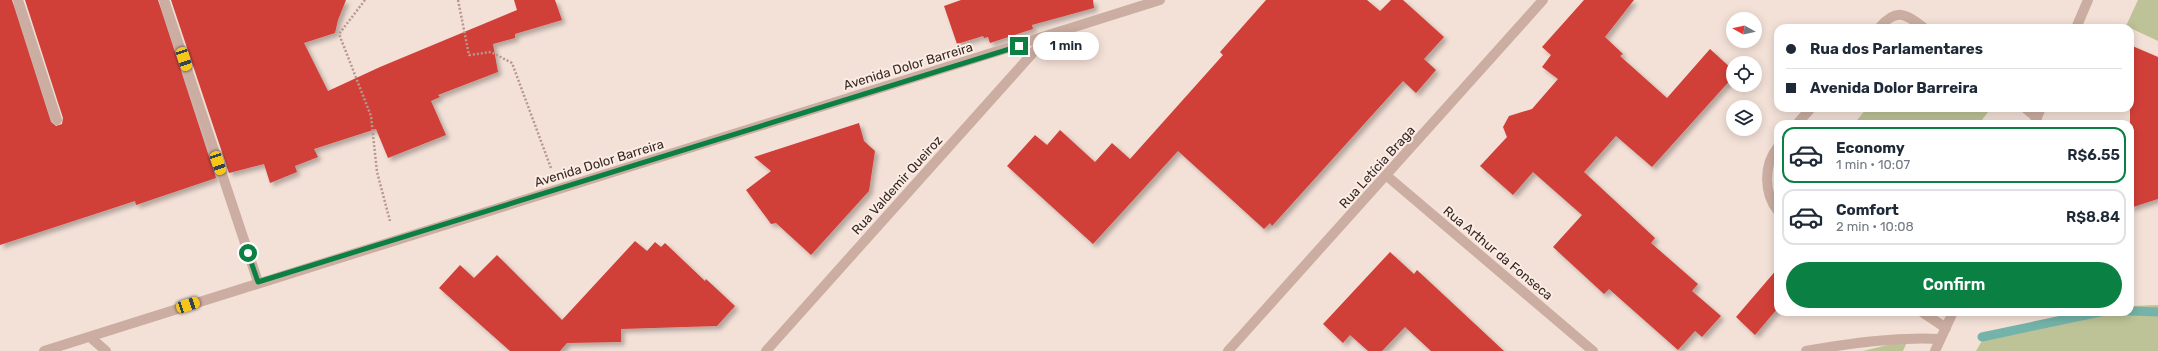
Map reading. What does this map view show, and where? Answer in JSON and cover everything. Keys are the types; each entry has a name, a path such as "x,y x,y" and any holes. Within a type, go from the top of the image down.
{"street":[{"path":"18,0 57,120"},
{"path":"164,0 258,282"},
{"name":"Avenida Dolor Barreira","path":"44,351 258,282 1160,0"},
{"name":"Rua Letícia Braga","path":"1228,351 1387,176 1543,0"},
{"path":"2078,24 2088,0"},
{"path":"1882,24 1887,18 1895,15 1904,15 1919,24"},
{"name":"Rua Valdemir Queiroz","path":"766,351 1048,36"},
{"path":"1801,120 1808,112"},
{"path":"1774,155 1769,166 1767,186 1774,206"},
{"name":"Rua Arthur da Fonseca","path":"1387,176 1592,351"},
{"path":"1928,316 1946,328"},
{"path":"1935,351 1951,316"},
{"path":"90,337 106,351"},
{"path":"1806,351 1864,340 1894,338 1940,339"}],"path":[{"path":"365,0 339,34 371,116 377,172 395,240"},
{"path":"458,0 469,55 491,52 512,63 559,189"}],"green space":[{"path":"2138,0 2158,0 2158,41 2134,30 2134,24 2127,24"},
{"path":"1864,112 1988,112 1982,120 1857,120"},
{"path":"2158,305 2158,351 1976,351 1986,334 2065,316 2134,316 2134,306"},
{"path":"1908,340 1903,351 1863,351"}],"building":[{"path":"0,0 12,0 51,122 56,126 62,124 63,118 25,0 158,0 216,178 136,205 135,201 0,245"},
{"path":"171,0 346,0 338,20 335,33 304,43 328,91 380,67 517,10 514,0 555,0 562,20 515,34 515,38 493,44 498,72 438,95 440,97 431,101 446,135 388,158 376,129 314,149 318,157 295,166 297,172 270,183 264,164 229,173"},
{"path":"961,0 1093,0 1094,8 1032,25 1033,29 990,43 988,37 984,38 983,36 957,44 944,6"},
{"path":"1266,0 1367,0 1380,11 1391,0 1403,0 1444,37 1424,59 1436,70 1416,93 1403,81 1272,226 1270,223 1264,229 1178,151 1093,244 1007,166 1035,135 1047,145 1060,130 1095,162 1112,143 1130,159 1223,55 1220,52"},
{"path":"1584,0 1634,0 1605,37 1623,54 1620,56 1667,98 1710,49 1726,64 1726,85 1652,167 1616,136 1584,172 1655,238 1651,243 1698,284 1692,291 1721,316 1702,337 1695,331 1678,350 1609,289 1604,294 1553,247 1582,215 1533,172 1513,195 1480,166 1507,137 1503,127 1509,116 1532,109 1558,79 1542,67 1551,55 1542,47"},
{"path":"2134,47 2158,57 2158,199 2134,207 2134,120 2130,120 2130,112 2134,112"},
{"path":"859,123 864,141 875,151 869,191 811,255 776,223 771,224 746,190 771,171 754,157"},
{"path":"635,241 647,251 655,242 661,247 665,243 705,281 706,279 735,306 717,326 621,329 621,342 567,343 560,351 510,351 439,288 460,265 474,278 497,255 562,320"},
{"path":"1390,252 1414,274 1417,270 1504,351 1431,351 1405,327 1382,351 1368,351 1350,335 1343,343 1323,324"},
{"path":"1774,273 1774,313 1755,335 1736,317"}],"waterway":[{"path":"2134,311 2158,312"},
{"path":"1982,337 2081,316"}],"route":[{"path":"248,253 258,282 1019,46"}]}
